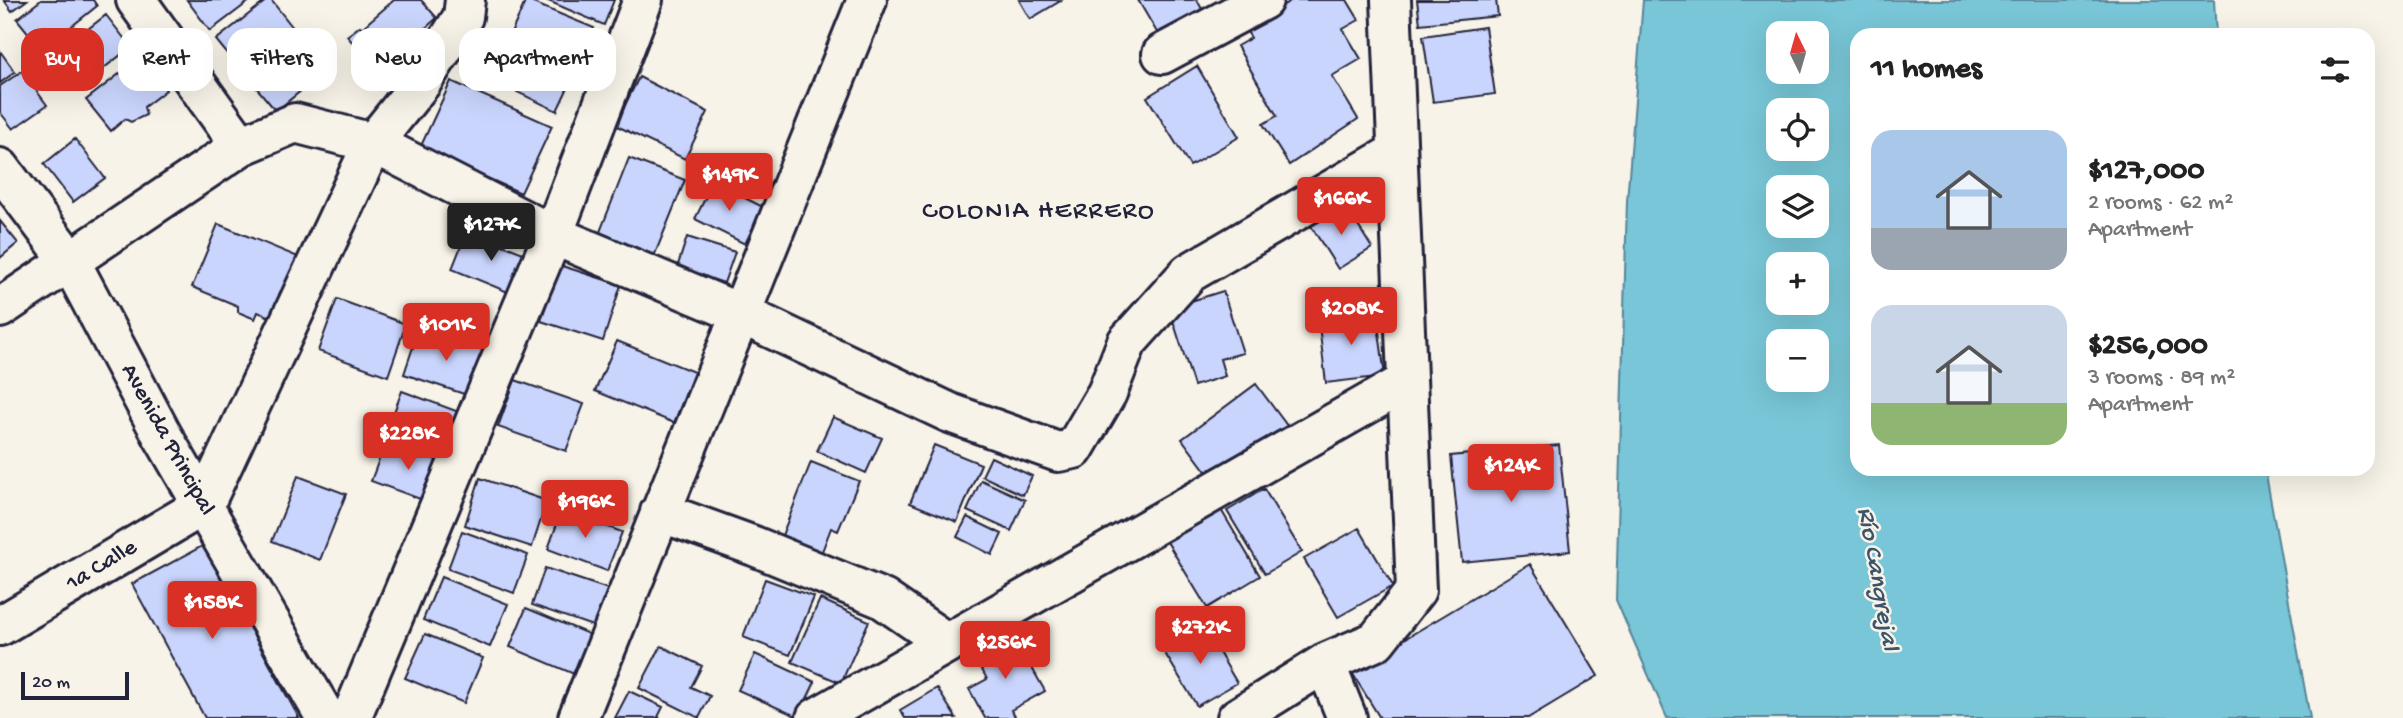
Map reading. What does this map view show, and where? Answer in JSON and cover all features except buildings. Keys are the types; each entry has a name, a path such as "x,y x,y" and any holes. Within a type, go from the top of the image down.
{"street":[{"path":"136,0 241,146"},
{"path":"204,505 373,143 421,83 463,16 465,0"},
{"path":"351,718 553,235 643,0"},
{"path":"578,718 867,0"},
{"path":"1162,54 1263,0"},
{"path":"1237,718 1325,663 1376,641 1416,590 1391,0"},
{"path":"0,308 241,146 295,122 373,143 553,235 739,313 950,413 1058,452 1074,449 1107,393 1126,342 1189,273 1397,152"},
{"name":"Avenida Principal","path":"0,168 70,261 162,435 326,718"},
{"path":"816,718 1406,382"},
{"name":"1a Calle","path":"0,626 204,505"},
{"path":"660,512 754,546 883,599 947,643"},
{"path":"1325,663 1347,718"}],"water":[{"name":"Río Cangrejal","path":"1643,0 2214,0 2216,28 1850,28 1850,476 2266,476 2310,718 1667,718 1616,600 1627,201"}],"district":[{"name":"COLONIA HERRERO","path":"1039,212"}]}
